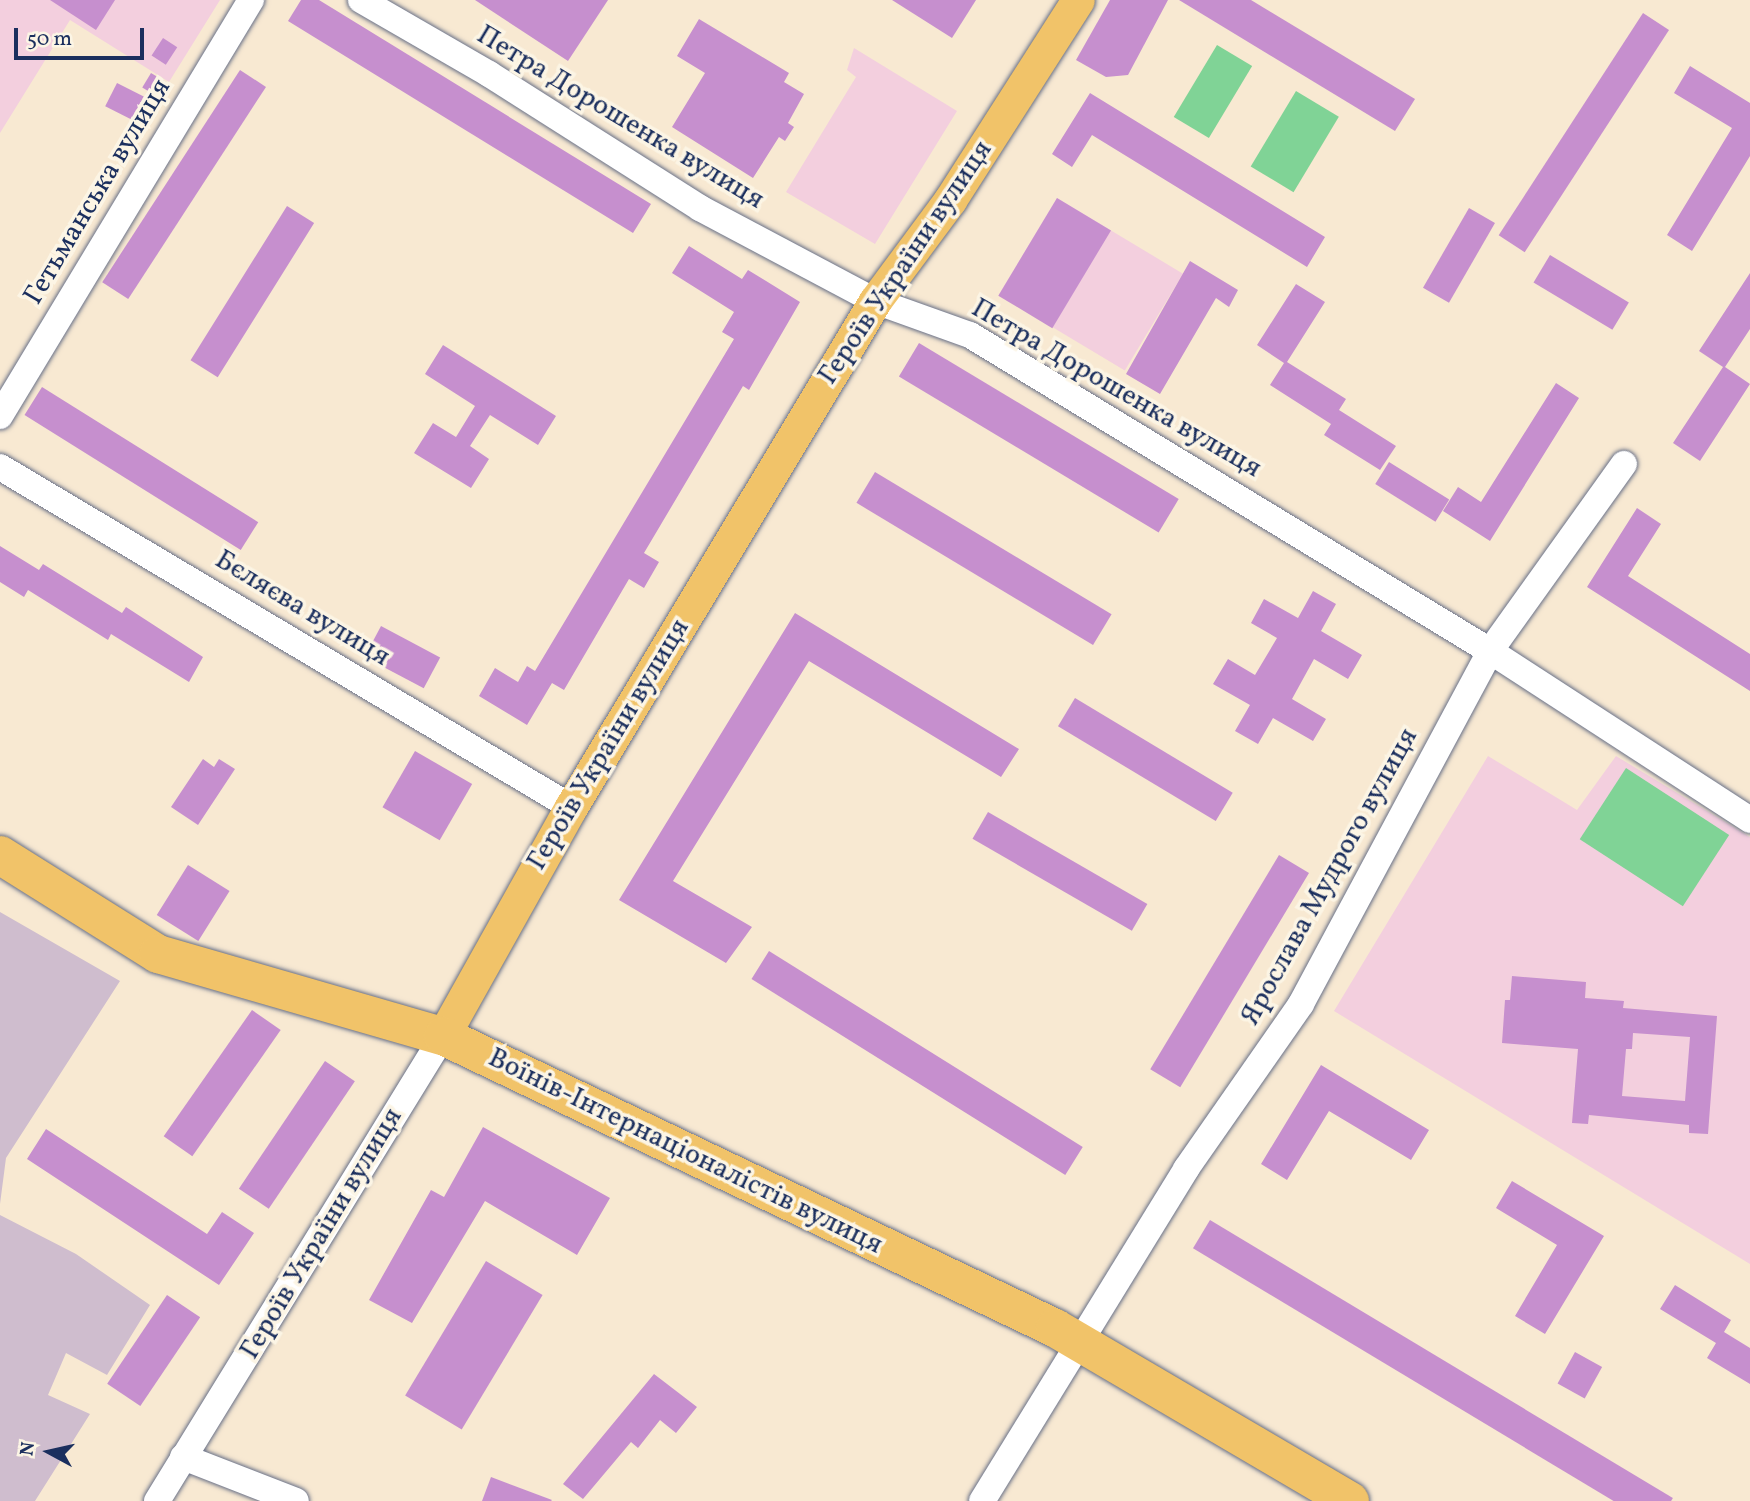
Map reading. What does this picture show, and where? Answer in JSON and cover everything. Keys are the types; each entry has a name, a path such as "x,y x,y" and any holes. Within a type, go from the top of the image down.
{"highway":[{"name":"Воїнів-Інтернаціоналістів вулиця","path":"0,855 158,954 443,1036 1079,1340 1350,1501"}],"main road":[{"name":"Героїв України вулиця","path":"443,1036 571,807 875,301 950,200 1078,0"}],"street":[{"name":"Гетьманська вулиця","path":"0,416 251,0"},
{"name":"Петра Дорошенка вулиця","path":"361,0 489,74 700,208 875,301 970,335 1490,651 1750,820"},
{"name":"Ярослава Мудрого вулиця","path":"982,1501 1069,1366 1079,1340 1186,1169 1301,1004 1490,651 1624,464"},
{"name":"Бєляєва вулиця","path":"0,467 571,807"},
{"name":"Героїв України вулиця","path":"157,1501 443,1036"},
{"path":"183,1457 296,1501"}],"shaded area":[{"path":"0,0 220,0 169,82 70,20 0,133"},
{"path":"854,48 957,111 875,244 786,192 856,77 847,70"},
{"path":"1057,198 1183,274 1125,371 999,295"},
{"path":"1488,756 1577,810 1616,756 1750,837 1750,1264 1334,1011"},
{"path":"0,912 120,981 6,1158 0,1204"},
{"path":"0,1215 76,1254 150,1305 107,1375 66,1353 48,1395 90,1414 35,1501 0,1501"}],"green space":[{"path":"1217,45 1252,66 1209,138 1174,117"},
{"path":"1296,91 1339,117 1294,192 1251,166"},
{"path":"1626,768 1729,835 1683,906 1580,839"}],"building":[{"path":"50,0 115,0 96,30"},
{"path":"301,0 319,0 651,204 633,233 288,21"},
{"path":"475,0 608,0 568,61"},
{"path":"892,0 976,0 952,38"},
{"path":"1110,0 1168,0 1128,75 1106,77 1076,60"},
{"path":"1179,0 1251,0 1415,99 1395,131"},
{"path":"1643,13 1669,30 1525,252 1499,235"},
{"path":"699,19 789,73 784,82 804,94 788,123 794,127 785,141 779,137 753,178 672,127 705,73 677,56"},
{"path":"163,38 177,47 166,65 152,56"},
{"path":"1690,66 1750,103 1750,156 1692,251 1667,235 1732,128 1674,93"},
{"path":"240,70 266,87 128,299 102,282"},
{"path":"151,73 166,82 157,96 142,88"},
{"path":"117,83 144,97 132,120 105,106"},
{"path":"1090,93 1325,237 1307,267 1092,135 1072,167 1052,154"},
{"path":"1057,198 1111,230 1052,328 998,296"},
{"path":"287,206 314,223 218,377 191,360"},
{"path":"1469,208 1495,223 1449,303 1423,288"},
{"path":"689,246 742,279 748,270 800,302 749,390 743,386 644,553 659,562 644,588 629,579 564,690 552,683 527,725 479,696 495,668 518,682 527,666 535,671 734,339 722,332 734,312 672,273"},
{"path":"1550,255 1629,302 1612,330 1534,282"},
{"path":"1190,261 1238,290 1229,307 1216,298 1160,394 1126,374"},
{"path":"1750,273 1750,329 1725,367 1750,384 1700,461 1673,443 1723,367 1699,351"},
{"path":"1296,284 1325,302 1287,362 1346,399 1339,410 1396,446 1380,470 1324,435 1331,424 1270,385 1284,363 1257,345"},
{"path":"919,343 1179,499 1159,532 899,376"},
{"path":"443,345 556,416 538,445 490,415 470,446 489,459 471,488 414,453 433,423 456,437 475,406 425,374"},
{"path":"1556,383 1579,398 1490,541 1443,511 1458,487 1481,502"},
{"path":"42,387 258,522 241,550 25,415"},
{"path":"1389,462 1449,500 1435,522 1375,484"},
{"path":"875,472 1112,614 1093,645 856,503"},
{"path":"1637,508 1661,524 1628,576 1750,654 1750,691 1587,587"},
{"path":"0,546 39,570 43,564 122,613 126,607 203,657 189,682 111,634 108,640 28,590 24,597 0,582"},
{"path":"1313,591 1336,604 1321,631 1362,655 1348,679 1314,659 1292,699 1326,719 1313,741 1273,718 1258,744 1235,731 1250,705 1213,684 1228,659 1255,675 1277,638 1251,623 1264,599 1298,618"},
{"path":"795,613 1019,749 1001,777 809,661 673,881 752,927 726,963 619,900"},
{"path":"381,626 440,657 424,688 365,657"},
{"path":"1075,698 1233,793 1216,821 1058,726"},
{"path":"415,751 472,784 440,840 382,807"},
{"path":"203,759 214,767 219,759 235,769 198,825 171,807"},
{"path":"988,812 1147,904 1132,931 972,839"},
{"path":"1279,855 1309,873 1180,1087 1150,1069"},
{"path":"188,865 230,891 198,941 157,915"},
{"path":"769,951 1083,1147 1065,1175 752,979"},
{"path":"1512,976 1586,982 1585,998 1624,1001 1623,1008 1717,1016 1708,1134 1689,1133 1689,1125 1589,1115 1588,1124 1572,1123 1578,1049 1502,1043 1505,1000 1510,1000","holes":["1633,1033 1690,1037 1685,1101 1622,1096 1626,1049 1632,1049"]},
{"path":"252,1010 281,1030 192,1156 164,1136"},
{"path":"325,1061 355,1081 269,1209 239,1189"},
{"path":"1321,1065 1429,1130 1411,1160 1329,1111 1287,1180 1261,1164"},
{"path":"483,1127 610,1198 577,1255 485,1201 412,1323 369,1300 431,1190 444,1197"},
{"path":"46,1129 207,1234 222,1212 254,1233 219,1285 27,1159"},
{"path":"1512,1181 1604,1236 1545,1334 1515,1316 1557,1245 1496,1208"},
{"path":"1210,1220 1673,1498 1671,1501 1614,1501 1193,1248"},
{"path":"486,1261 543,1295 462,1430 405,1396"},
{"path":"1675,1285 1731,1320 1724,1332 1750,1348 1750,1384 1707,1358 1716,1343 1660,1309"},
{"path":"167,1295 200,1317 140,1406 107,1384"},
{"path":"1575,1352 1602,1367 1585,1399 1558,1383"},
{"path":"654,1374 697,1407 676,1433 660,1420 638,1448 631,1442 583,1499 563,1484"},
{"path":"491,1477 552,1500 482,1501"}]}
